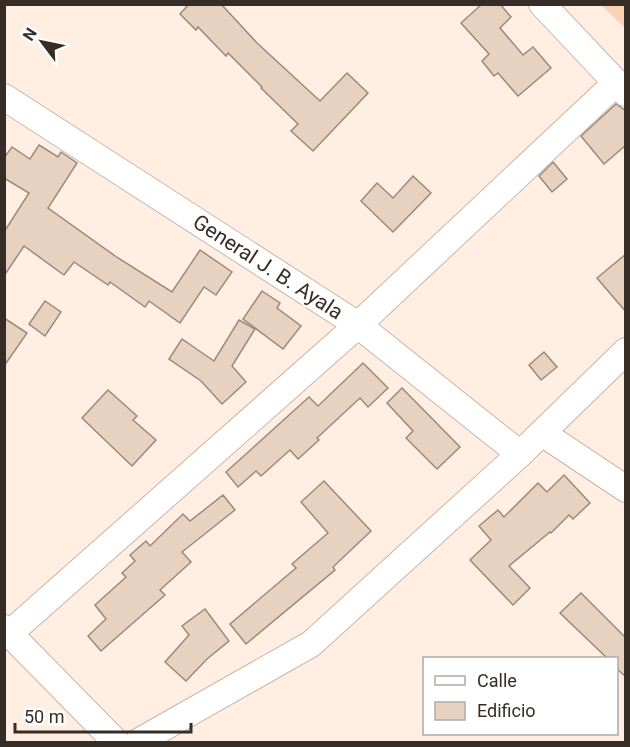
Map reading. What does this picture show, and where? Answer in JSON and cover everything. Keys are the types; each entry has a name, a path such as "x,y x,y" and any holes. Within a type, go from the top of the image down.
{"street":[{"path":"116,742 7,631 358,325 621,88 542,4"},
{"name":"General J. B. Ayala","path":"4,97 358,325 520,454"},
{"path":"138,742 310,644 520,454 626,351"},
{"path":"542,433 626,489"}],"shaded area":[{"path":"601,5 625,5 625,28"}],"building":[{"path":"189,4 221,4 257,43 320,101 347,73 368,93 313,151 291,131 298,124 228,53 226,56 198,27 196,30 180,14"},
{"path":"482,4 500,4 511,17 500,28 523,55 533,47 551,68 518,96 498,73 494,76 482,61 489,54 461,23"},
{"path":"616,104 626,111 626,145 604,164 581,136"},
{"path":"39,145 58,157 61,152 77,163 48,208 118,258 172,292 200,250 232,272 216,295 204,287 180,323 149,301 145,307 110,282 108,285 74,262 64,275 24,246 4,276 4,232 29,193 4,178 4,158 12,147 30,159"},
{"path":"553,162 567,179 552,192 539,176"},
{"path":"413,176 431,193 393,232 361,201 377,183 393,198"},
{"path":"626,254 626,312 597,278"},
{"path":"262,291 280,303 277,308 301,326 283,349 243,319"},
{"path":"45,301 61,312 45,336 29,324"},
{"path":"4,318 27,333 4,366"},
{"path":"239,320 255,329 232,366 246,382 222,404 201,381 169,359 182,339 214,361"},
{"path":"544,352 557,367 541,380 529,365"},
{"path":"363,363 388,388 368,407 360,398 298,459 290,450 261,476 256,471 238,487 226,472 309,397 318,406"},
{"path":"402,388 460,447 437,469 406,438 413,431 387,403"},
{"path":"108,390 137,416 133,420 156,440 132,466 82,418"},
{"path":"564,475 590,503 573,519 569,515 551,533 509,566 530,588 513,605 470,560 491,540 479,526 498,510 504,517 538,483 547,492"},
{"path":"324,481 371,531 333,567 335,570 246,644 230,624 296,568 292,564 328,533 301,502"},
{"path":"223,495 235,510 182,552 191,562 160,590 165,595 101,651 88,636 106,619 95,605 126,577 122,573 135,561 130,555 146,541 150,546 183,514 190,521"},
{"path":"581,593 626,638 626,677 618,670 618,657 606,657 560,613"},
{"path":"205,609 229,641 207,659 186,681 165,662 189,635 182,626"}]}
